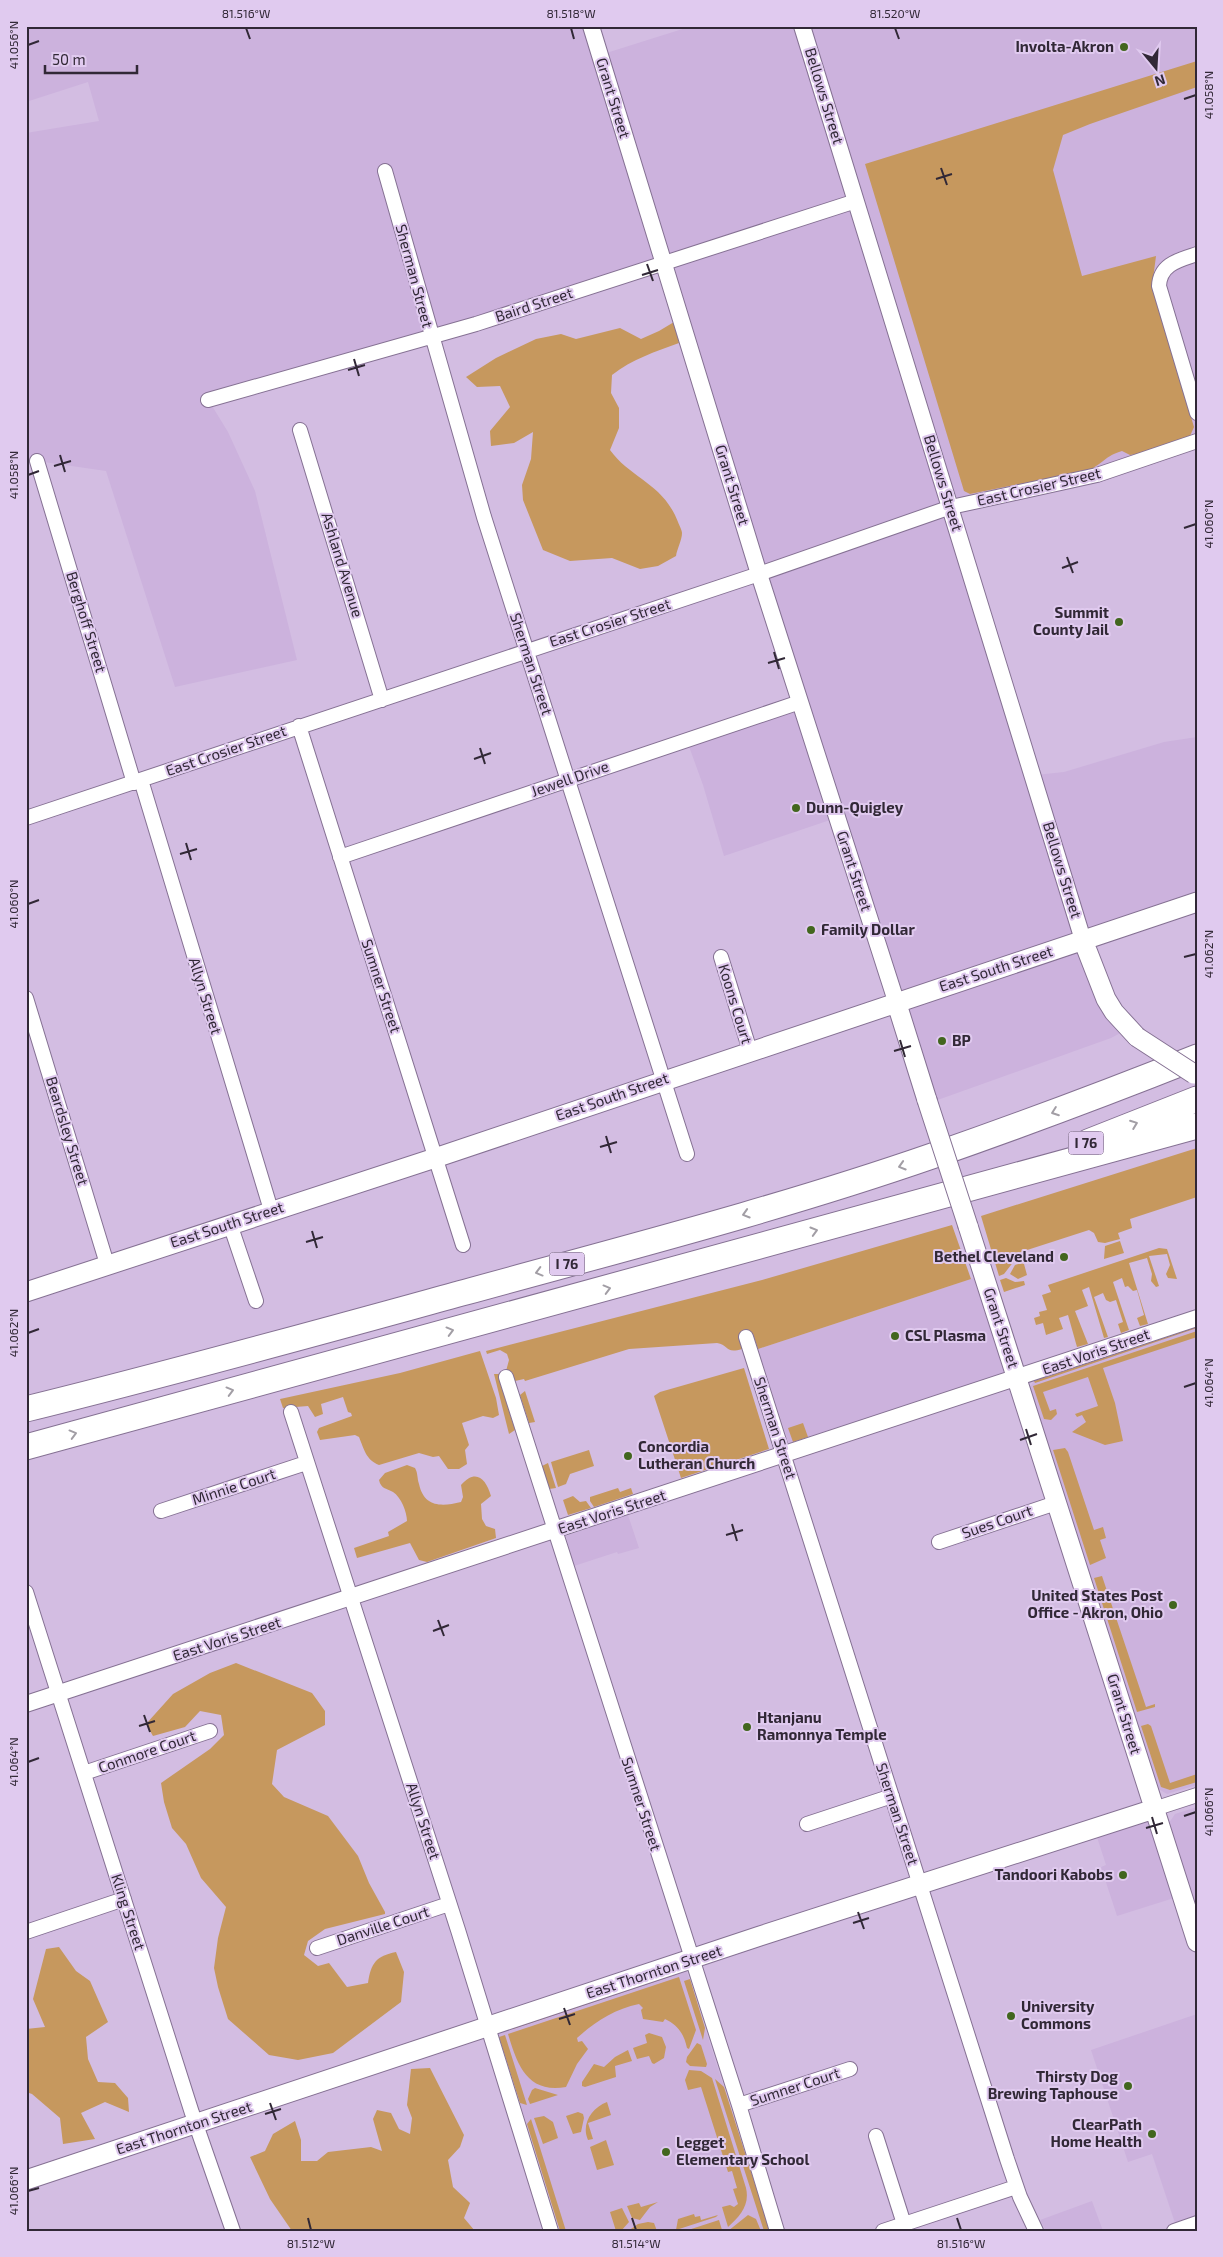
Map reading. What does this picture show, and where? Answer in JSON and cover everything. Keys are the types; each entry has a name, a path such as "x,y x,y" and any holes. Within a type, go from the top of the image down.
{"highway":[{"path":"1101,1095 1197,1051"},
{"name":"I 76","path":"26,1409 170,1373 704,1226 930,1157 1101,1095 1197,1057"},
{"name":"I 76","path":"26,1447 741,1252 974,1186 1197,1099"},
{"path":"974,1186 1197,1126"}],"main road":[{"name":"East South Street","path":"26,1292 271,1210 435,1158 896,1001 1197,902"},
{"path":"1083,940 1106,999 1114,1012 1137,1037 1197,1076"},
{"name":"Grant Street","path":"896,1001 1197,1942"},
{"name":"East Thornton Street","path":"26,2180 691,1959 1154,1809"}],"street":[{"name":"Grant Street","path":"591,26 759,574 896,1001"},
{"name":"Bellows Street","path":"802,26 1083,940"},
{"name":"Sherman Street","path":"385,171 484,517 687,1154"},
{"name":"Baird Street","path":"208,400 476,324 856,201"},
{"path":"1197,254 1170,263 1163,272 1159,286 1197,413"},
{"name":"Ashland Avenue","path":"300,430 382,700"},
{"name":"East Crosier Street","path":"26,818 759,574 951,508 1097,475 1197,441"},
{"name":"Berghoff Street","path":"37,461 137,781"},
{"name":"Jewell Drive","path":"340,857 800,702"},
{"name":"Sumner Street","path":"298,726 463,1245"},
{"name":"Allyn Street","path":"137,781 271,1210"},
{"name":"Koons Court","path":"721,957 750,1051"},
{"name":"Beardsley Street","path":"26,998 107,1264"},
{"path":"230,1224 256,1301"},
{"name":"East Voris Street","path":"26,1704 350,1599 1197,1318"},
{"name":"Sherman Street","path":"746,1337 1016,2187 1036,2231"},
{"name":"Sumner Street","path":"506,1377 739,2105 777,2231"},
{"name":"Allyn Street","path":"290,1412 449,1904 551,2231"},
{"name":"Minnie Court","path":"161,1511 306,1463"},
{"name":"Sues Court","path":"939,1542 1056,1503"},
{"name":"Kling Street","path":"26,1592 196,2124 234,2231"},
{"name":"Conmore Court","path":"84,1773 210,1731"},
{"name":"East Thornton Street","path":"1154,1809 1197,1795"},
{"path":"807,1824 892,1796"},
{"path":"26,1932 124,1899"},
{"name":"Danville Court","path":"317,1948 449,1904"},
{"name":"Sumner Court","path":"739,2105 850,2069"},
{"path":"876,2136 904,2224"},
{"path":"883,2231 1016,2187"},
{"path":"1174,2231 1197,2223"}],"shaded area":[{"path":"26,26 591,26 600,55 692,26 1197,26 1197,441 1003,495 759,574 663,264 209,401 228,432 255,491 297,660 175,687 106,471 37,461 26,463 26,133 99,121 88,82 26,102"},
{"path":"1197,61 1197,87 1063,135 1053,170 1082,276 1156,256 1152,287 1194,427 1190,436 1137,454 1130,455 1122,451 1112,455 1089,470 970,494 964,491 865,164"},
{"path":"674,322 679,343 636,360 612,375 611,393 619,408 619,428 610,450 627,468 664,498 672,509 682,533 676,556 658,566 640,569 612,558 570,561 543,550 523,500 522,485 531,459 533,432 514,443 491,446 490,431 510,407 500,386 477,387 466,377 496,358 536,339 561,334 576,339 620,328 641,339"},
{"path":"949,511 1036,775 1064,772 1164,742 1197,737 1197,899 897,998 761,576"},
{"path":"800,704 836,818 724,856 703,785 687,741"},
{"path":"1082,943 1124,1031 1111,1038 932,1102 898,1003"},
{"path":"1197,1148 1197,1197 1130,1219 1132,1228 1118,1233 1120,1239 1105,1243 1098,1242 1094,1233 1089,1230 1021,1252 1004,1274 999,1276 981,1216"},
{"path":"952,1225 971,1279 758,1349 753,1334 739,1338 742,1349 737,1350 730,1350 724,1345 717,1343 629,1349 525,1381 524,1379 515,1381 512,1372 498,1376 515,1430 509,1434 494,1374 506,1371 509,1360 507,1354 500,1350 487,1354 486,1351 762,1280"},
{"path":"1120,1241 1124,1253 1104,1259 1105,1246"},
{"path":"1159,1248 1167,1249 1177,1279 1168,1278 1166,1274 1170,1265 1167,1254 1149,1256 1159,1286 1156,1287 1151,1281 1152,1274 1147,1258 1129,1263 1148,1324 1140,1326 1137,1318 1144,1315 1137,1290 1133,1291 1128,1286 1125,1287 1122,1278 1113,1282 1129,1330 1121,1333 1118,1324 1123,1322 1116,1300 1110,1302 1106,1300 1103,1293 1094,1297 1108,1337 1104,1338 1089,1287 1082,1290 1088,1306 1075,1311 1088,1344 1077,1347 1068,1315 1059,1318 1063,1329 1046,1335 1043,1323 1036,1325 1034,1318 1040,1316 1039,1312 1047,1310 1042,1295 1051,1292 1048,1285"},
{"path":"1024,1264 1027,1275 1018,1279 1010,1274 1015,1265"},
{"path":"974,1278 1003,1369 1003,1375 789,1444 758,1349"},
{"path":"1006,1278 1015,1282 1024,1281 1025,1285 1004,1292 1000,1280"},
{"path":"1197,1327 1197,1785 1167,1794 1157,1788 1030,1387 1034,1381"},
{"path":"1197,1327 1035,1383 1034,1381"},
{"path":"1197,1331 1197,1337 1103,1368 1115,1403 1123,1441 1105,1445 1072,1432 1086,1422 1082,1415 1077,1417 1075,1414 1098,1406 1088,1377 1043,1392 1050,1411 1056,1409 1057,1414 1051,1420 1044,1419 1033,1386"},
{"path":"480,1351 496,1398 499,1415 493,1418 483,1416 462,1423 469,1445 465,1450 467,1464 459,1469 448,1469 439,1456 433,1457 419,1453 379,1465 368,1457 359,1437 355,1435 320,1440 317,1432 319,1428 352,1416 348,1412 343,1397 321,1404 323,1414 315,1417 308,1406 283,1408 280,1399 400,1373"},
{"path":"744,1368 769,1449 681,1478 654,1396 660,1392"},
{"path":"525,1391 535,1422 529,1423 520,1395"},
{"path":"803,1423 808,1437 793,1442 788,1428"},
{"path":"1065,1448 1094,1530 1103,1527 1106,1538 1100,1540 1106,1558 1090,1565 1053,1450"},
{"path":"589,1450 594,1466 570,1474 566,1484 558,1487 551,1462"},
{"path":"548,1463 556,1488 549,1489 542,1466"},
{"path":"407,1465 415,1468 421,1492 434,1504 447,1505 461,1502 463,1497 461,1485 471,1477 480,1478 491,1496 481,1504 482,1519 486,1526 495,1529 496,1538 427,1562 419,1560 410,1543 357,1558 354,1548 389,1536 388,1532 407,1521 405,1509 399,1497 382,1487 379,1480 385,1473"},
{"path":"618,1488 620,1492 631,1488 633,1494 594,1507 590,1501 590,1497"},
{"path":"573,1496 580,1502 586,1501 591,1508 568,1515 563,1500"},
{"path":"628,1515 639,1548 618,1554 617,1552 574,1566 566,1536"},
{"path":"1102,1576 1146,1707 1155,1704 1155,1707 1137,1712 1094,1578"},
{"path":"236,1663 312,1693 325,1711 325,1725 277,1750 272,1784 284,1797 328,1816 358,1856 369,1883 385,1912 385,1914 325,1929 308,1941 304,1955 318,1966 329,1963 347,1987 368,1983 373,1965 379,1958 396,1952 404,1972 401,2002 333,2053 298,2060 269,2055 228,2019 214,1968 218,1938 226,1907 201,1878 186,1844 172,1828 164,1802 161,1783 210,1749 224,1735 221,1715 200,1711 185,1727 153,1736 146,1724 173,1694 210,1673"},
{"path":"1148,1724 1151,1726 1170,1783 1197,1774 1197,1782 1170,1790 1161,1787 1141,1726"},
{"path":"1197,1807 1197,1913 1169,1823 1175,1814"},
{"path":"1147,1820 1174,1898 1117,1916 1101,1867 1106,1865 1096,1834"},
{"path":"59,1947 76,1971 90,1981 108,2022 86,2037 88,2059 98,2082 115,2083 128,2098 129,2112 105,2102 81,2113 95,2139 63,2144 60,2118 32,2094 26,2092 26,2029 45,2027 33,1999 46,1949"},
{"path":"684,1971 687,1972 770,2231 560,2231 498,2033"},
{"path":"675,1974 513,2029 512,2028"},
{"path":"679,1977 696,2030 689,2049 680,2030 674,2024 665,2019 663,2022 643,2019 641,2010 643,2008 639,2004 621,2009 605,2017 577,2038 578,2042 582,2041 588,2049 577,2064 566,2087 553,2088 542,2086 533,2081 520,2066 508,2034"},
{"path":"690,1979 705,2028 703,2040 684,1981"},
{"path":"1197,2014 1197,2219 1176,2226 1152,2154 1128,2162 1091,2050"},
{"path":"649,2033 662,2037 666,2047 664,2058 654,2064 649,2056 637,2059 633,2048 647,2043 645,2035"},
{"path":"505,2035 527,2105 520,2103 499,2037"},
{"path":"697,2043 701,2045 707,2064 706,2067 690,2066 686,2062 687,2057"},
{"path":"628,2050 632,2061 615,2066 616,2077 585,2087 582,2086 582,2082 594,2064 604,2067 615,2057"},
{"path":"430,2068 464,2135 460,2147 448,2160 453,2187 470,2203 464,2218 475,2231 292,2231 270,2199 250,2157 265,2151 273,2134 295,2121 301,2140 301,2161 317,2161 328,2152 371,2147 382,2151 373,2119 377,2110 391,2113 399,2129 410,2134 412,2118 407,2105 411,2069"},
{"path":"689,2070 701,2071 712,2078 746,2188 747,2200 743,2210 728,2227 722,2207 730,2205 734,2207 738,2204 733,2189 737,2188 732,2171 728,2172 701,2087 688,2090 685,2080"},
{"path":"715,2079 724,2087 770,2231 764,2231"},
{"path":"535,2088 558,2095 530,2104 528,2099"},
{"path":"607,2102 611,2115 588,2123 593,2139 588,2140 586,2129 589,2118 596,2108"},
{"path":"578,2112 583,2114 584,2118 581,2132 573,2134 566,2116"},
{"path":"544,2116 553,2122 558,2138 543,2144 534,2118"},
{"path":"531,2119 566,2231 560,2231 527,2124"},
{"path":"606,2140 614,2165 597,2170 590,2147"},
{"path":"1092,2201 1103,2231 1046,2231 1040,2220"},
{"path":"658,2202 650,2207 640,2220 632,2218 627,2206 639,2203 641,2207"},
{"path":"622,2208 629,2222 621,2231 616,2231 610,2212"},
{"path":"694,2214 695,2217 700,2216 701,2220 718,2215 676,2230 678,2219"},
{"path":"748,2215 756,2219 761,2231 728,2231"},
{"path":"719,2220 722,2230 685,2231"},
{"path":"654,2223 657,2231 628,2231 638,2224"}],"place":[{"name":"Involta-Akron","path":"1124,47"},
{"name":"Summit County Jail","path":"1119,622"},
{"name":"Dunn-Quigley","path":"796,808"},
{"name":"Family Dollar","path":"811,930"},
{"name":"BP","path":"942,1041"},
{"name":"Bethel Cleveland","path":"1064,1257"},
{"name":"CSL Plasma","path":"895,1336"},
{"name":"Concordia Lutheran Church","path":"628,1456"},
{"name":"United States Post Office - Akron, Ohio","path":"1173,1605"},
{"name":"Htanjanu Ramonnya Temple","path":"747,1727"},
{"name":"Tandoori Kabobs","path":"1123,1875"},
{"name":"University Commons","path":"1011,2016"},
{"name":"Thirsty Dog Brewing Taphouse","path":"1128,2086"},
{"name":"ClearPath Home Health","path":"1152,2134"},
{"name":"Legget Elementary School","path":"666,2152"}]}
